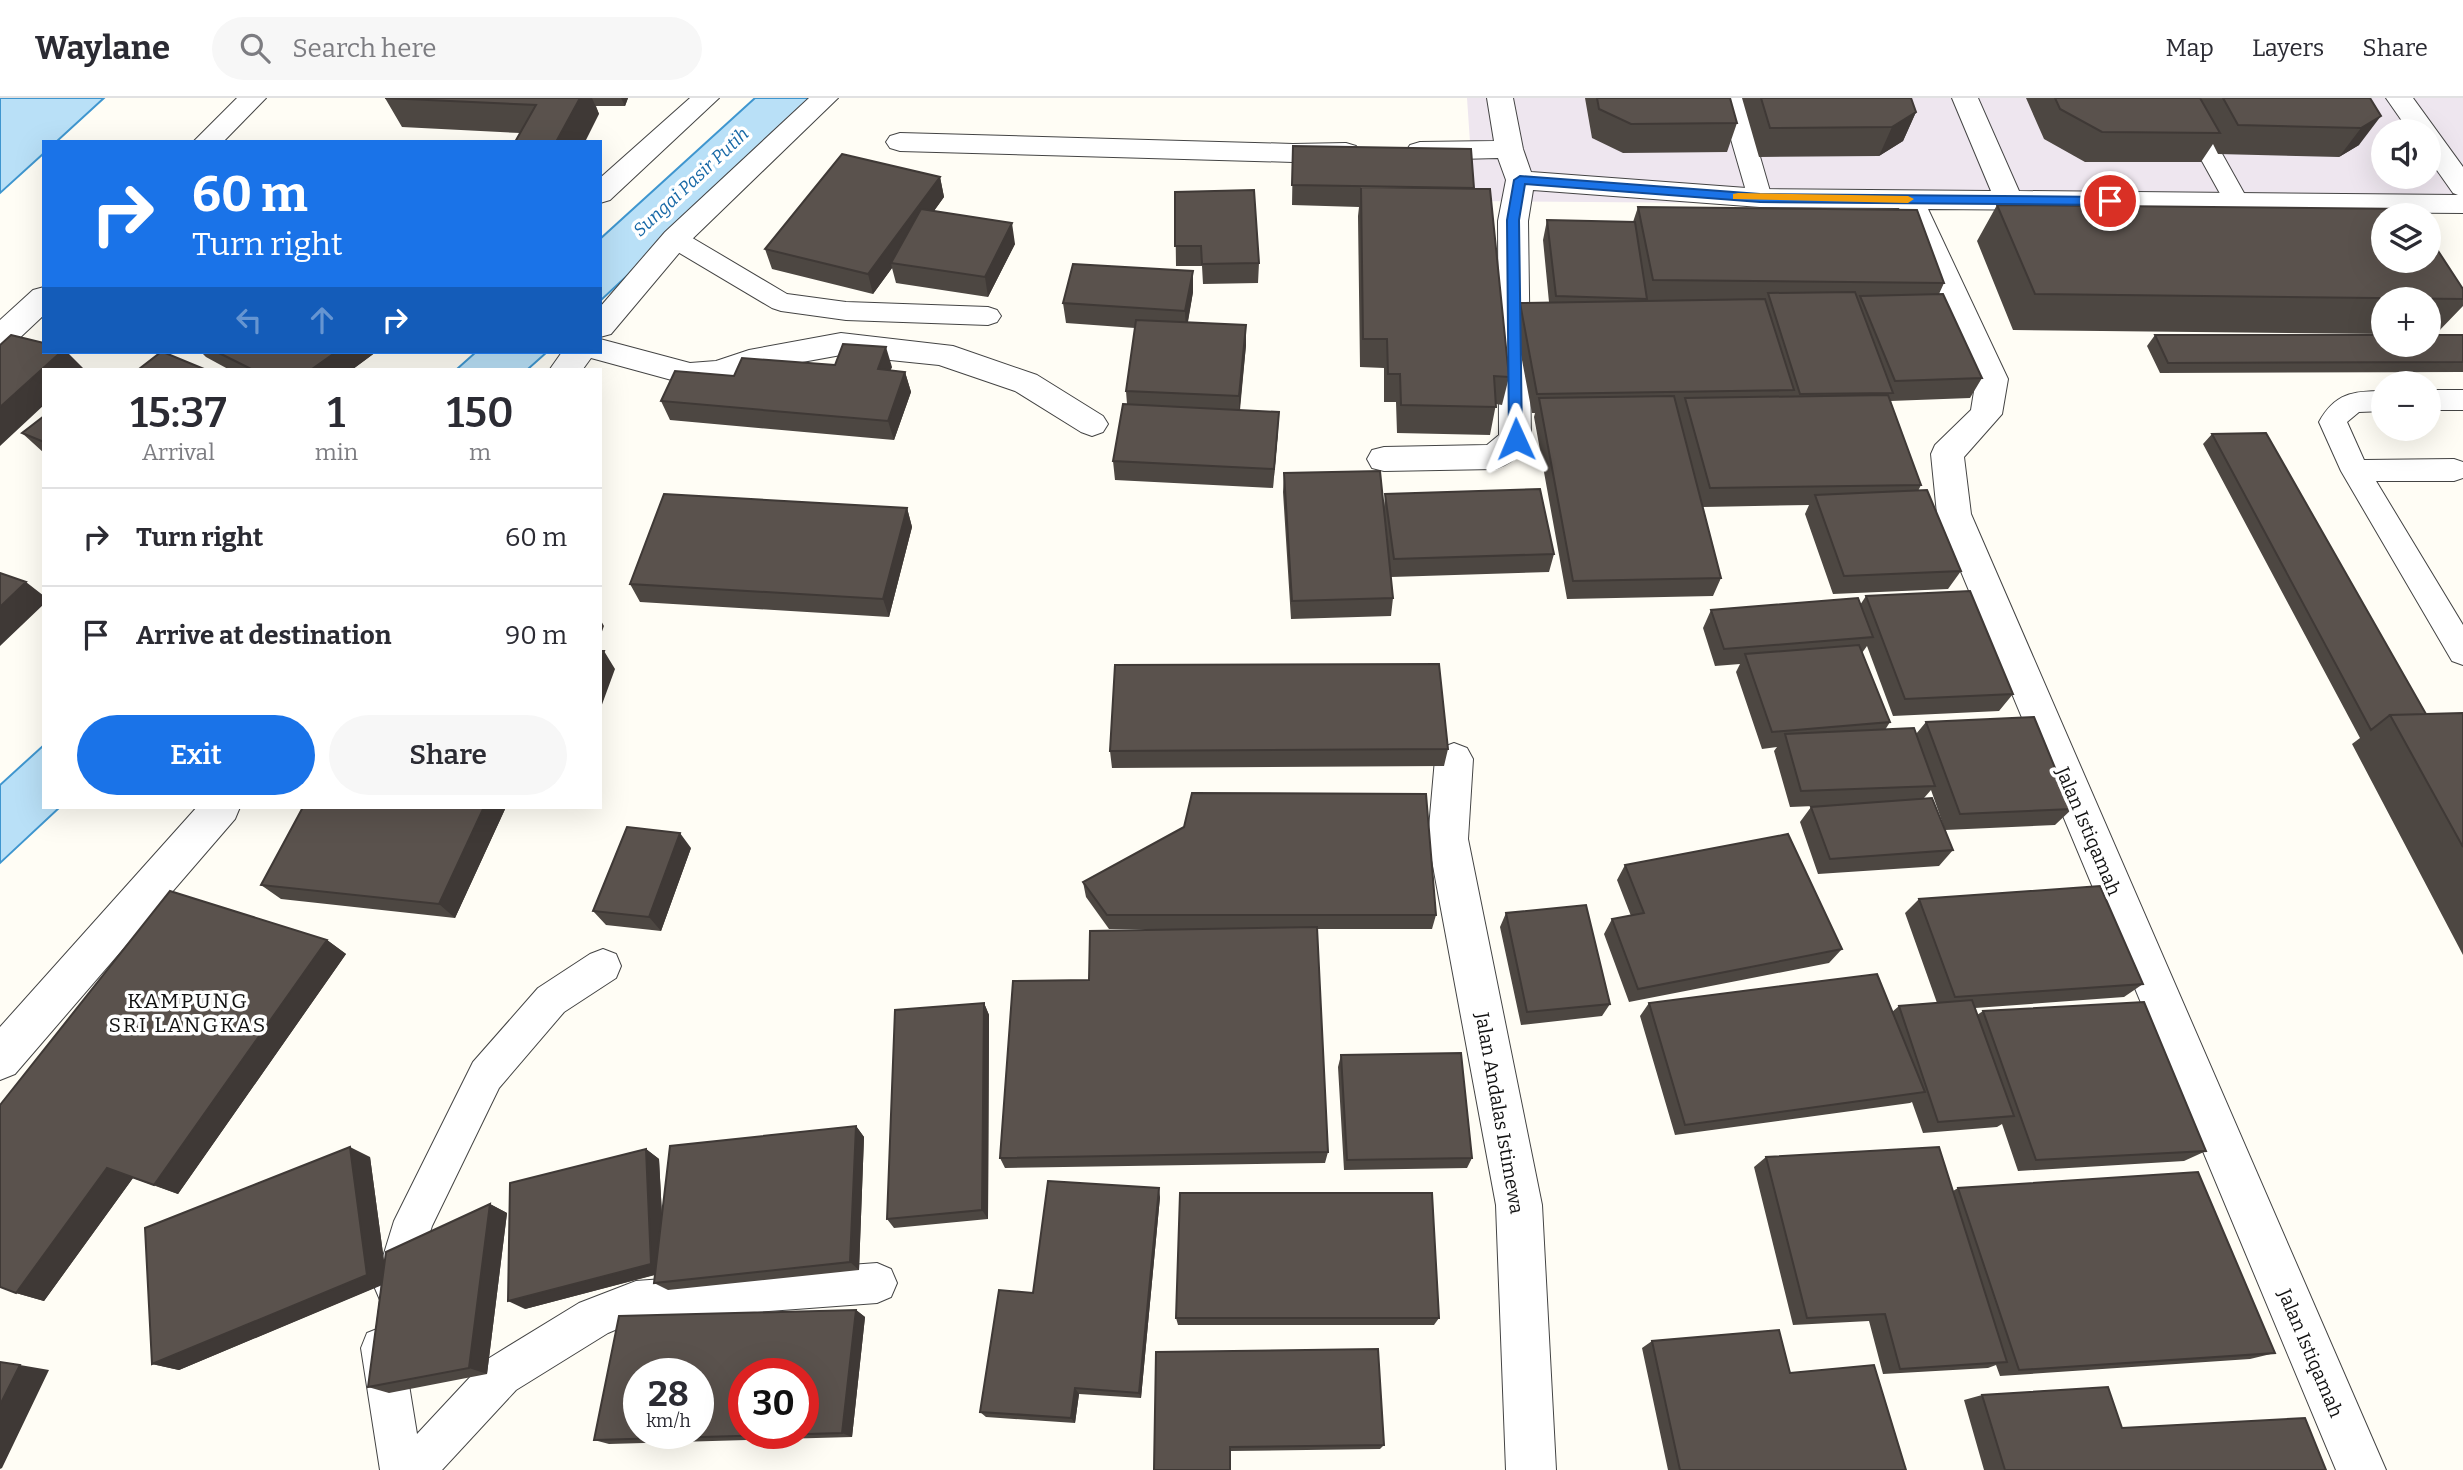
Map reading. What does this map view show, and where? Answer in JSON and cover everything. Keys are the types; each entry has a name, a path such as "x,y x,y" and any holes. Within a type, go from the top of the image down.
{"street":[{"path":"209,140 253,98"},
{"path":"602,192 706,98"},
{"path":"602,325 675,239 825,98"},
{"path":"1384,459 1495,457 1516,439 1513,220 1520,180 1509,149 1500,98"},
{"path":"1965,98 2009,200"},
{"path":"2399,98 2414,119"},
{"path":"900,142 1293,153 1509,149"},
{"path":"2441,156 2463,187"},
{"path":"1520,180 1760,198 2463,204"},
{"name":"Jalan Istiqamah","path":"1909,200 1992,379 1986,415 1947,454 1954,514 2361,1470"},
{"path":"0,338 42,299"},
{"path":"602,351 690,374 718,372 749,361 841,344 942,354 1026,383 1092,424"},
{"path":"567,368 577,354"},
{"name":"Jalan Andalas Istimewa","path":"1454,759 1448,839 1519,1205 1531,1470"},
{"path":"0,1059 219,809"}],"lane":[{"path":"1731,98 1760,198"},
{"path":"2179,98 2237,202"},
{"path":"675,239 781,302 846,311 988,316"},
{"path":"2441,400 2463,400"},
{"path":"2371,402 2346,405 2337,411 2333,422 2355,471 2463,652"},
{"path":"2355,471 2460,467"},
{"path":"402,1470 379,1334 414,1221 486,1075 551,1000 603,967"},
{"path":"413,1470 501,1375 594,1318 636,1301 877,1283"}],"shaded area":[{"path":"1467,98 2463,98 2463,209 2441,209 2441,203 2371,203 2371,208 1474,201"}],"water":[{"path":"0,98 104,98 58,140 42,140 42,155 0,193"},
{"name":"Sungai Pasir Putih","path":"755,98 818,98 602,299 602,237"},
{"path":"474,354 545,354 529,368 458,368"},
{"path":"42,747 42,809 58,809 0,863 0,785"}],"building":[{"path":"385,98 580,98 557,140 516,140 536,105"},
{"path":"1597,98 1730,98 1737,123 1631,124 1599,109"},
{"path":"1761,98 1911,98 1916,112 1892,127 1770,128"},
{"path":"2055,98 2200,98 2220,133 2102,132 2060,109"},
{"path":"2223,98 2370,98 2381,116 2371,119 2371,122 2361,128 2238,125"},
{"path":"1293,146 1471,149 1474,188 1292,185"},
{"path":"842,154 940,177 868,274 765,249"},
{"path":"1361,187 1490,189 1509,377 1494,376 1496,407 1401,405 1400,374 1388,374 1387,339 1363,339"},
{"path":"1254,190 1259,263 1202,264 1201,246 1175,246 1175,192"},
{"path":"1997,205 2371,209 2371,273 2441,273 2441,255 2463,289 2463,299 2441,299 2441,287 2371,287 2371,298 2035,294"},
{"path":"1638,207 1917,210 1944,283 1653,280"},
{"path":"921,209 1012,223 985,277 891,263"},
{"path":"1547,220 1635,222 1647,299 1556,296"},
{"path":"1073,264 1193,271 1185,311 1063,303"},
{"path":"1855,292 1893,393 1800,394 1768,293"},
{"path":"1943,294 1982,378 1895,381 1860,296"},
{"path":"1765,299 1794,390 1537,394 1520,303"},
{"path":"1136,320 1246,325 1239,396 1126,391"},
{"path":"11,335 42,343 42,354 59,354 0,407 0,345"},
{"path":"2155,335 2371,335 2371,357 2441,357 2441,335 2463,335 2463,362 2168,363"},
{"path":"843,344 886,347 878,369 905,372 888,421 661,401 675,371 734,376 742,358 835,365"},
{"path":"158,354 168,354 202,368 140,368"},
{"path":"221,354 333,354 313,368 249,368"},
{"path":"1888,395 1921,485 1710,488 1685,398"},
{"path":"1674,396 1721,578 1573,581 1539,398"},
{"path":"1123,404 1279,412 1274,469 1113,461"},
{"path":"42,418 42,441 22,433"},
{"path":"2266,433 2426,714 2390,715 2371,730 2212,434"},
{"path":"1380,471 1393,598 1292,601 1284,473"},
{"path":"1540,489 1554,554 1394,559 1385,494"},
{"path":"1927,490 1961,571 1844,576 1815,495"},
{"path":"664,494 907,508 883,599 630,584"},
{"path":"0,573 26,582 0,607"},
{"path":"1970,591 2013,694 1905,699 1866,596"},
{"path":"1858,598 1873,637 1724,649 1711,610"},
{"path":"1859,645 1890,722 1772,732 1745,654"},
{"path":"1439,664 1448,749 1110,751 1115,665"},
{"path":"2463,713 2463,847 2390,715"},
{"path":"2034,717 2072,809 1960,814 1926,722"},
{"path":"1914,728 1935,786 1801,791 1785,734"},
{"path":"1192,793 1426,794 1436,915 1107,915 1083,882 1184,827"},
{"path":"1932,798 1953,850 1830,859 1811,807"},
{"path":"302,809 483,809 439,904 261,885"},
{"path":"627,827 680,833 649,917 593,911"},
{"path":"1788,834 1842,949 1638,989 1612,919 1644,913 1625,865"},
{"path":"2100,886 2143,984 1955,997 1919,899"},
{"path":"170,891 327,940 154,1185 107,1168 16,1293 0,1287 0,1105"},
{"path":"1586,905 1610,1004 1527,1012 1506,913"},
{"path":"1317,927 1328,1152 1000,1158 1013,981 1089,980 1090,931"},
{"path":"1877,974 1925,1092 1685,1125 1649,1003"},
{"path":"1972,1000 2014,1116 1938,1122 1899,1006"},
{"path":"2144,1002 2206,1151 2036,1160 1983,1011"},
{"path":"984,1003 982,1210 887,1219 895,1010"},
{"path":"1461,1053 1472,1158 1347,1160 1341,1055"},
{"path":"856,1126 850,1262 654,1283 670,1146"},
{"path":"350,1147 367,1275 152,1364 145,1228"},
{"path":"1939,1147 2007,1362 1900,1369 1885,1314 1807,1318 1766,1157"},
{"path":"646,1149 651,1264 508,1301 510,1183"},
{"path":"2198,1172 2275,1353 2019,1370 1958,1188"},
{"path":"1048,1181 1159,1188 1139,1393 1075,1388 1071,1418 980,1412 999,1290 1033,1293"},
{"path":"1180,1193 1432,1193 1439,1318 1176,1318"},
{"path":"490,1204 469,1368 368,1387 386,1252"},
{"path":"856,1310 842,1433 819,1434 819,1358 728,1358 728,1436 714,1437 714,1358 623,1358 623,1439 594,1440 619,1316"},
{"path":"1779,1330 1790,1373 1874,1365 1906,1470 1680,1470 1652,1341"},
{"path":"1378,1349 1384,1445 1230,1447 1230,1470 1154,1470 1156,1352"},
{"path":"0,1362 20,1365 0,1405"},
{"path":"2108,1387 2122,1428 2305,1418 2326,1470 2005,1470 1982,1395"}],"slow traffic":[{"path":"1738,196 1908,199"}],"district":[{"name":"KAMPUNG SRI LANGKAS","path":"188,1013"}],"route":[{"path":"1516,439 1513,220 1520,180 1760,198 2110,201"}]}
